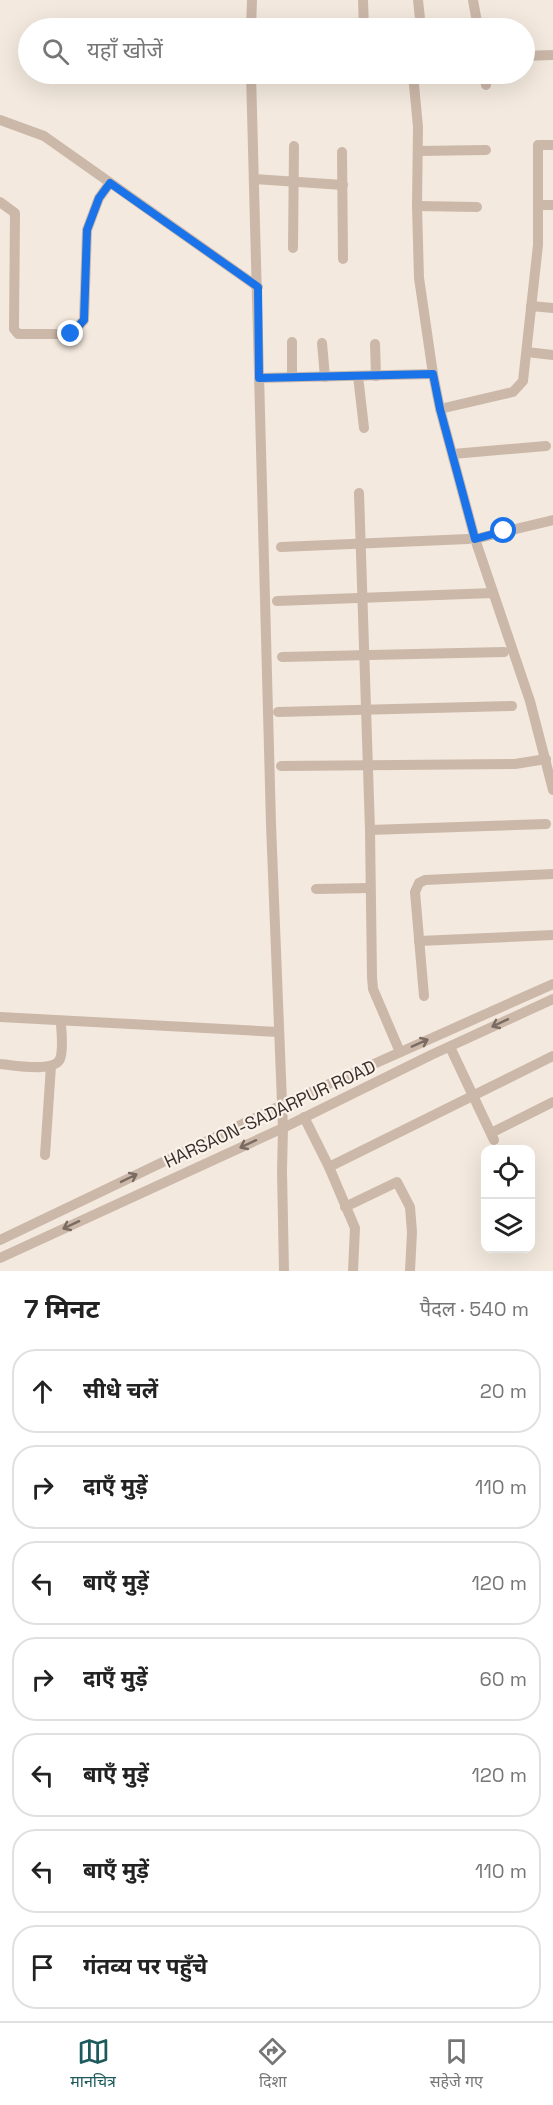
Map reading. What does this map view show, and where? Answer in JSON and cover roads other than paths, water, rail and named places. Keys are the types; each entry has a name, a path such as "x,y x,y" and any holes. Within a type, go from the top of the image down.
{"street":[{"path":"251,18 252,0"},
{"path":"363,0 364,18"},
{"path":"418,0 420,18"},
{"path":"473,0 476,18"},
{"path":"535,56 553,55"},
{"path":"252,84 278,1032 283,1128 284,1271"},
{"path":"414,84 417,110 419,278 433,374 471,539 493,593 530,701 553,790"},
{"path":"0,120 44,136 258,287"},
{"path":"440,409 513,392 524,381 538,244 538,145 553,145"},
{"path":"293,248 294,146"},
{"path":"418,151 486,150"},
{"path":"342,152 343,259"},
{"path":"254,180 343,185"},
{"path":"0,202 15,213 14,329 18,334 71,334 84,320 87,230 99,198 110,183"},
{"path":"539,205 553,205"},
{"path":"417,207 477,207"},
{"path":"531,306 553,308"},
{"path":"292,342 292,377"},
{"path":"322,343 325,377"},
{"path":"375,344 376,376"},
{"path":"526,352 553,355"},
{"path":"259,378 433,374"},
{"path":"358,376 363,428"},
{"path":"453,454 546,446"},
{"path":"359,493 373,989 400,1052"},
{"path":"281,547 471,539 553,520"},
{"path":"277,601 493,593"},
{"path":"282,657 504,652"},
{"path":"278,712 512,706"},
{"path":"281,766 515,764 546,759"},
{"path":"370,830 546,824"},
{"path":"424,996 415,892 419,883 425,880 553,874"},
{"path":"316,889 370,888"},
{"path":"419,941 553,935"},
{"name":"HARSAON-SADARPUR ROAD","path":"0,1240 282,1105 553,984"},
{"name":"HARSAON-SADARPUR ROAD","path":"0,1258 283,1128 553,999"},
{"path":"0,1017 278,1032"},
{"path":"0,1064 51,1066 59,1062 61,1021"},
{"path":"450,1047 492,1136 553,1102"},
{"path":"330,1167 553,1056"},
{"path":"45,1155 51,1066"},
{"path":"304,1117 330,1167 355,1228 353,1271"},
{"path":"345,1207 397,1182 410,1207 412,1232 410,1271"}]}
